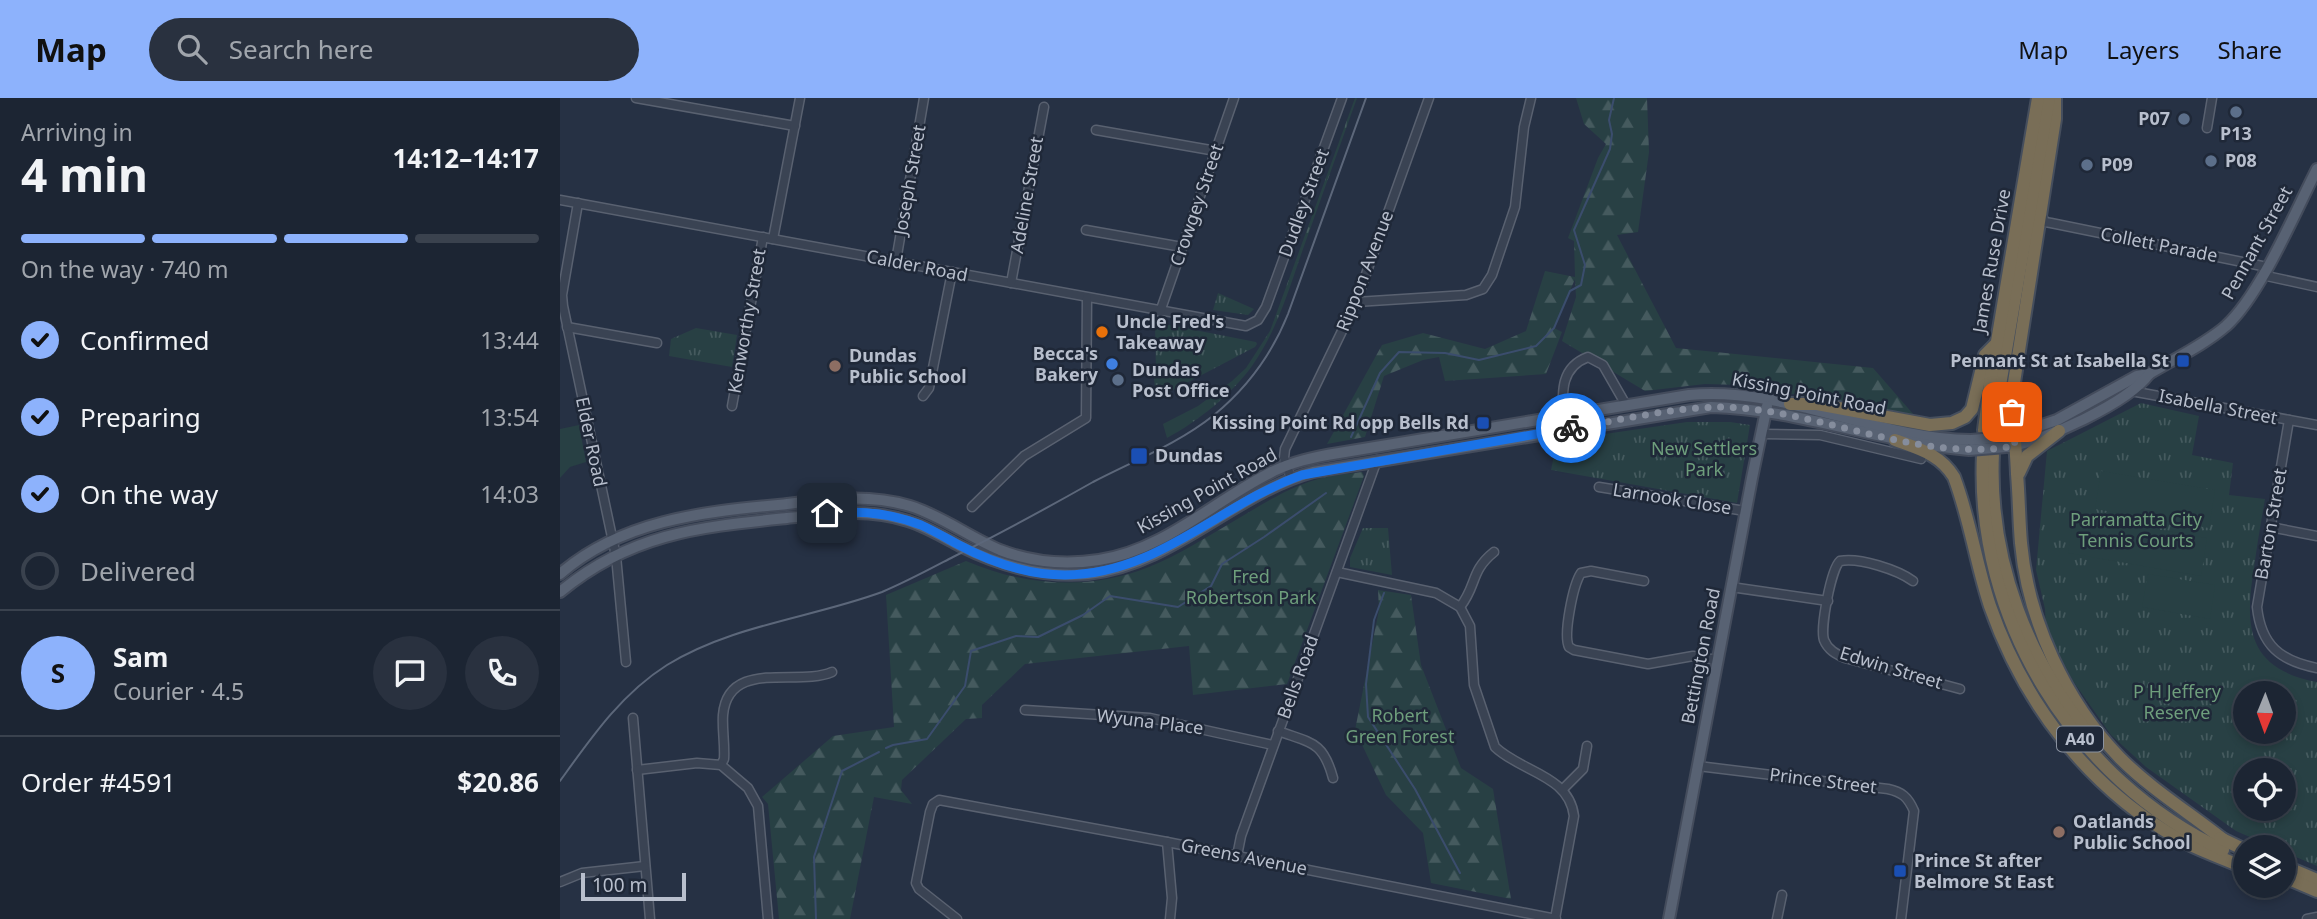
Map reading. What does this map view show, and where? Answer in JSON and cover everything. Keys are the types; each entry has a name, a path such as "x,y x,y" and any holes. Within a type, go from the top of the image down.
{"highway":[{"name":"James Ruse Drive","path":"2004,437 1996,344 2038,98"},
{"name":"James Ruse Drive","path":"2004,437 1998,397 2049,98"},
{"path":"2055,98 2055,119 2013,389 2012,412 2004,437 2018,477 2021,544 2029,591 2063,677 2091,722 2121,758 2158,792 2225,841"},
{"path":"1790,404 1818,404 1930,425 1952,424 1965,417 1972,409 1985,355 1996,344"},
{"path":"2018,477 2027,456 2059,431"},
{"path":"1895,440 1930,453 1945,464 1954,477 1989,603 2008,654 2063,741 2098,779 2157,826 2179,839 2233,863"},
{"name":"A40","path":"2233,845 2154,797 2115,762 2084,728 2053,684 2029,639 2006,572 1996,524 1988,454 1982,476 1987,529 1997,578 2023,650 2048,696 2092,754 2128,789 2179,827 2233,855"},
{"path":"2296,871 2317,880"},
{"path":"2296,882 2317,892"},
{"path":"2296,889 2317,892"}],"main road":[{"name":"Pennant Street","path":"2004,437 2057,420 2143,382 2149,374 2228,324 2240,311 2265,271 2317,169"},
{"name":"Pennant Street","path":"2004,437 2059,431 2125,388"},
{"name":"Kissing Point Road","path":"560,573 584,555 612,540 687,515 855,498 895,503 923,511 1000,550 1025,558 1050,562 1090,562 1113,558 1148,544 1286,465 1351,450 1703,394 1740,395 1790,404 1970,445"},
{"name":"Bettington Road","path":"1669,919 1768,400"},
{"name":"Kissing Point Road","path":"560,592 584,573 648,541 695,528 827,513 865,512 894,517 921,526 978,555 1016,568 1052,574 1089,574 1130,565 1154,555 1291,478 1377,460 1685,410 1740,408 1895,440 1970,445 2004,437"}],"street":[{"path":"636,98 795,126"},
{"path":"774,239 800,98"},
{"name":"Joseph Street","path":"896,261 924,98"},
{"name":"Crowgey Street","path":"1160,312 1234,98"},
{"name":"Dudley Street","path":"1266,307 1342,98"},
{"name":"Rippon Avenue","path":"1286,465 1285,449 1356,302 1429,98"},
{"path":"1356,302 1466,295 1483,289 1492,275 1515,207 1524,127 1531,98"},
{"path":"2207,128 2212,98"},
{"name":"Adeline Street","path":"1011,284 1044,107"},
{"path":"1096,130 1216,151"},
{"name":"Calder Road","path":"560,200 1246,326 1258,320 1266,307"},
{"name":"Elder Road","path":"578,203 562,295 616,556 626,662"},
{"path":"2040,213 2045,222 2051,223"},
{"path":"2037,230 2042,224 2051,223"},
{"name":"Collett Parade","path":"2051,223 2265,271 2317,287"},
{"path":"1086,230 1182,247"},
{"name":"Kenworthy Street","path":"732,406 763,237"},
{"path":"923,396 929,388 953,272"},
{"path":"972,507 1024,456 1086,418 1087,298"},
{"path":"567,327 657,343"},
{"path":"1563,416 1566,374 1571,367 1588,357 1603,365 1626,405"},
{"name":"Isabella Street","path":"2125,388 2317,425"},
{"name":"Barton Street","path":"2289,420 2257,607 2259,627 2274,649 2295,664 2317,668"},
{"path":"1762,434 1829,436 1921,459"},
{"name":"Bells Road","path":"1237,856 1241,836 1273,745 1377,460"},
{"path":"1286,465 1291,478"},
{"name":"Larnook Close","path":"1599,487 1745,511"},
{"path":"2270,527 2317,536"},
{"path":"1460,607 1470,594 1477,569 1494,552"},
{"name":"Edwin Street","path":"1913,581 1897,572 1845,559 1835,566 1823,637 1834,653 1845,658 1960,689"},
{"path":"1644,581 1591,571 1581,573 1576,584 1567,634 1569,647 1648,664 1693,656 1717,660"},
{"path":"1337,572 1436,593 1460,607 1470,626 1474,685 1495,747 1563,789 1572,801 1574,816 1555,919"},
{"path":"1731,587 1828,601"},
{"path":"722,765 724,711 732,694 741,684 755,677 815,677 832,672"},
{"name":"Wyuna Place","path":"1026,710 1150,718 1273,745"},
{"path":"633,718 650,919"},
{"path":"1278,731 1321,749 1333,778"},
{"path":"1563,789 1583,769 1587,746"},
{"path":"637,770 696,763 722,765 748,788 758,806 768,919"},
{"name":"Prince Street","path":"1698,766 1899,791 1914,811 1901,919"},
{"name":"Greens Avenue","path":"947,916 916,883 930,812 933,804 939,800 1555,919"},
{"path":"1167,842 1172,898 1170,919"},
{"path":"560,882 582,873 645,866"},
{"path":"1777,919 1782,895"},
{"path":"947,916 957,919"},
{"path":"2307,919 2317,918"}],"green space":[{"path":"1355,98 1269,339 1252,366 1224,397 1202,416 1167,438 1163,424 1198,406 1232,381 1246,368 1270,331"},
{"path":"1576,98 1647,98 1649,152 1638,232 1617,235 1676,348 1873,368 1914,415 1740,385 1705,384 1645,391 1562,341 1576,297 1575,279 1554,328 1562,332 1546,374 1445,381 1439,357 1423,360 1384,376 1365,437 1327,444 1382,345 1423,333 1485,349 1526,331 1545,271 1575,277 1574,241 1568,238 1598,158 1606,144 1584,124"},
{"path":"1218,293 1254,309 1248,315 1213,310"},
{"path":"1159,323 1257,344 1156,399 1155,325"},
{"path":"696,328 737,335 732,367 669,356 671,339"},
{"path":"2141,403 2199,416 2192,455 2233,463 2229,495 2265,499 2251,590 2251,627 2256,643 2264,656 2277,667 2294,676 2317,682 2317,866 2296,857 2296,835 2245,835 2236,831 2146,767 2111,735 2073,681 2046,629 2045,609 2036,570 2047,451"},
{"name":"New Settlers Park","path":"1687,422 1750,425 1737,503 1551,470 1557,441"},
{"path":"579,425 586,462 570,467 560,478 560,429"},
{"path":"2101,471 2215,490 2209,528 2095,509"},
{"name":"Fred Robertson Park","path":"1362,472 1364,476 1287,684 1193,695 1189,646 1025,664 982,705 982,718 966,719 902,780 901,790 912,804 874,797 850,919 779,919 768,804 762,797 833,736 894,727 886,595 966,561 1011,576 1034,580 1080,582 1126,575 1180,553 1292,488 1321,478"},
{"name":"Parramatta City Tennis Courts","path":"2074,515 2207,538 2201,576 2068,553"},
{"path":"1363,528 1388,528 1392,575 1350,567 1350,558"},
{"path":"2148,574 2215,585 2210,619 2142,607"},
{"name":"Robert Green Forest","path":"1378,590 1411,595 1421,665 1461,768 1493,789 1511,899 1431,883 1423,833 1386,795 1355,730 1379,610"},
{"path":"2248,744 2244,758 2234,758 2236,745"}],"waterway":[{"path":"1351,437 1380,373 1399,352 1445,353 1479,360 1536,346 1554,328 1570,291 1581,285 1585,265 1574,230 1610,149 1612,134 1609,120 1614,98"},
{"path":"886,748 927,739 965,686 971,651 1016,636 1038,637 1083,615 1110,596 1178,607 1211,586 1222,564 1326,493"},
{"path":"1384,593 1374,620 1366,684 1368,717 1415,789 1460,873"},
{"path":"816,919 814,857 842,771 879,752"}],"tram line":[{"path":"560,781 595,733 635,689 667,665 692,651 745,631 855,601 891,588 1170,443 1214,415 1257,369 1282,329 1366,98"}],"way so far":[{"path":"1571,428 1685,410 1740,408 1895,440 1969,450 2015,446 2012,412"}],"place":[{"name":"P13","path":"2236,112"},
{"name":"P07","path":"2184,119"},
{"name":"P08","path":"2211,161"},
{"name":"P09","path":"2087,165"},
{"name":"Uncle Fred's Takeaway","path":"1102,332"},
{"name":"Pennant St at Isabella St","path":"2183,361"},
{"name":"Becca's Bakery","path":"1112,364"},
{"name":"Dundas Public School","path":"835,366"},
{"name":"Dundas Post Office","path":"1118,380"},
{"name":"Kissing Point Rd opp Bells Rd","path":"1483,423"},
{"name":"Dundas","path":"1139,456"},
{"name":"Oatlands Public School","path":"2059,832"},
{"name":"Prince St after Belmore St East","path":"1900,871"}],"route":[{"path":"827,513 865,512 894,517 936,532 1003,565 1052,574 1089,574 1130,565 1154,555 1280,483 1302,475 1571,428"}],"park label":[{"name":"P H Jeffery Reserve","path":"2177,702"}]}
